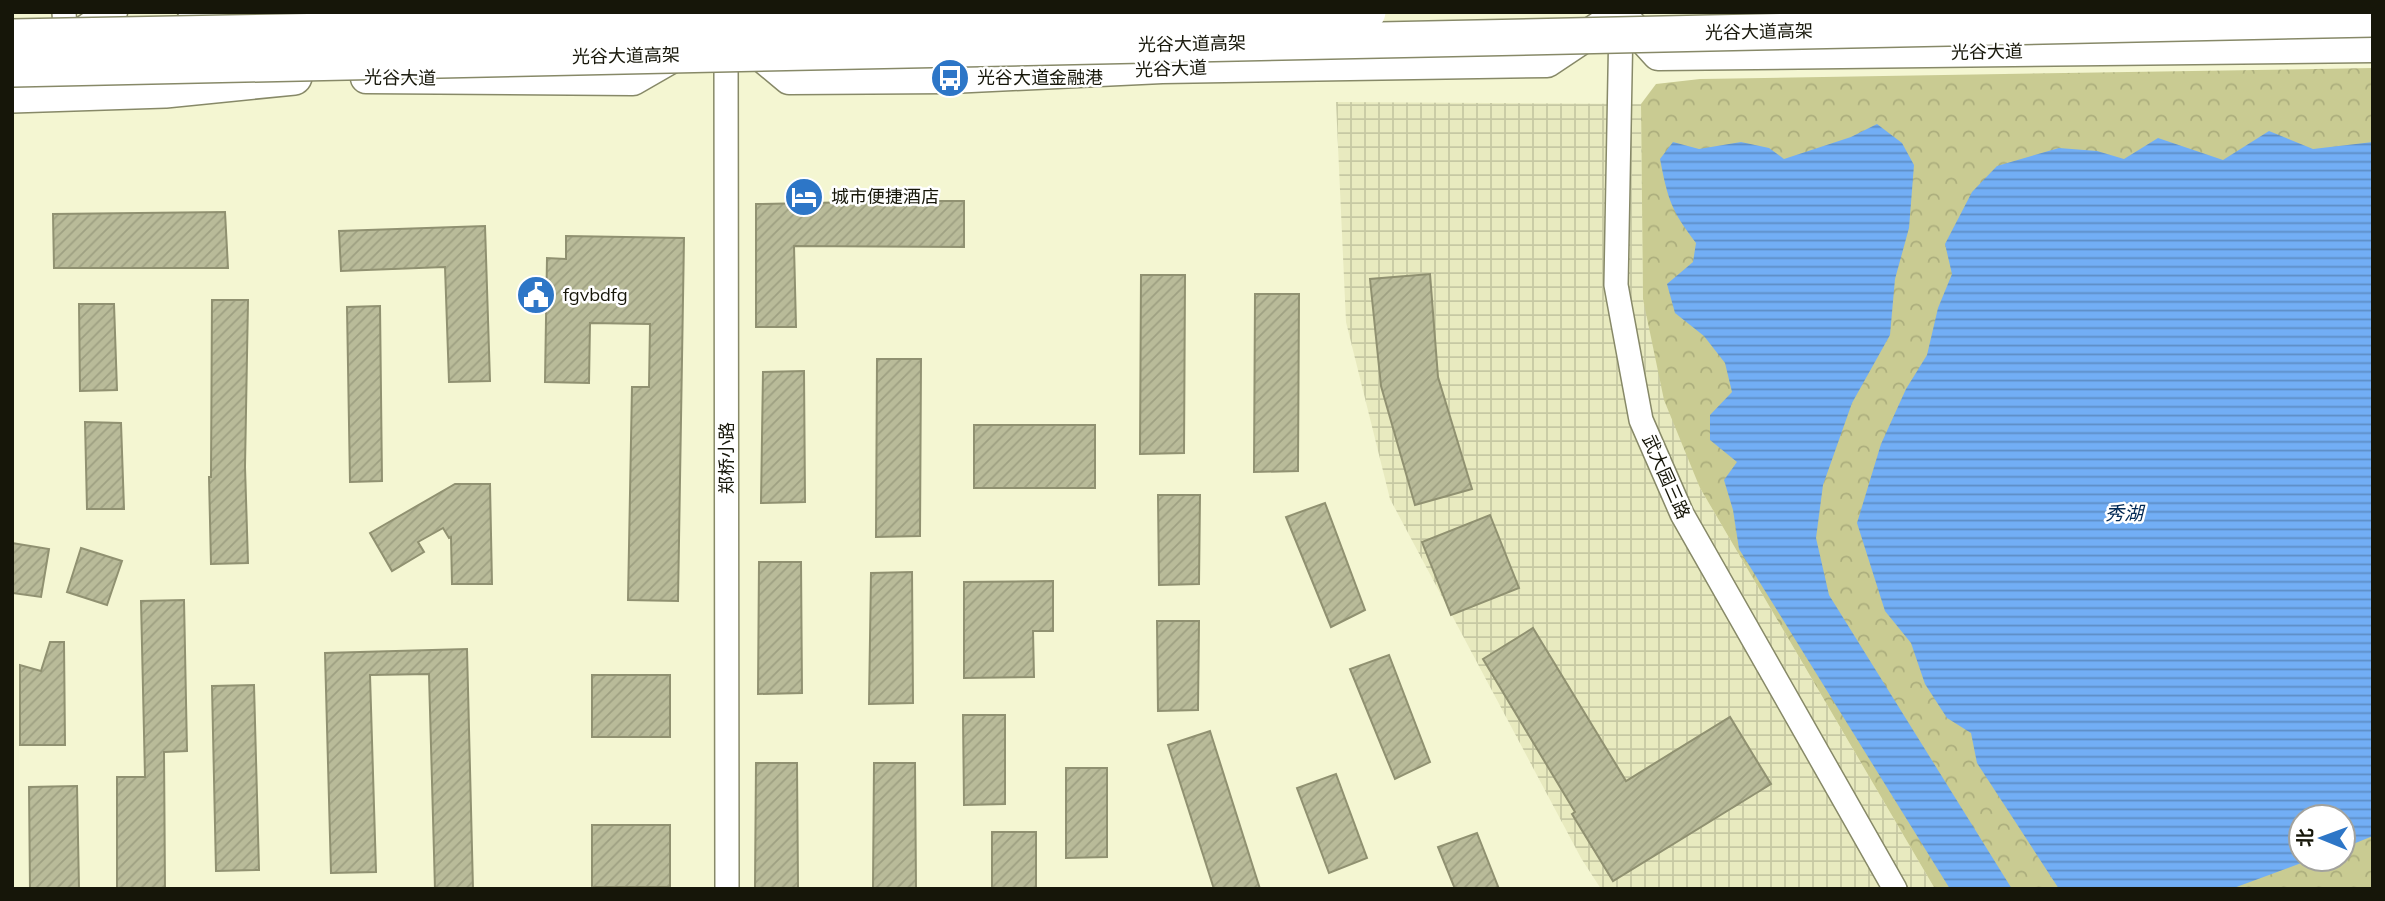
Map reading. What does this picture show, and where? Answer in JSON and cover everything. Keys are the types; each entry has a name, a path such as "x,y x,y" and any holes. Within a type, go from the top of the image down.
{"highway":[{"path":"146,36 250,12"},
{"name":"光谷大道高架","path":"12,37 1368,12"},
{"name":"光谷大道高架","path":"12,67 2373,19"},
{"path":"28,94 165,90 294,77"}],"main road":[{"path":"12,67 66,45 112,12"},
{"name":"光谷大道","path":"688,12 734,17 789,79 950,78 1163,68 1547,62 1620,13 1658,55 2373,47"},
{"name":"光谷大道","path":"12,22 133,75 633,80 734,17"}],"street":[{"path":"64,12 66,45"},
{"name":"武大园三路","path":"1620,13 1616,285 1641,419 1682,514 1895,889"},
{"name":"郑桥小路","path":"727,889 734,17"}],"shaded area":[{"path":"1336,102 1641,104 1643,299 1700,488 1935,889 1601,889 1581,858 1390,499 1346,322"}],"green space":[{"name":"秀湖","path":"2373,68 2373,889 1935,889 1700,488 1664,400 1643,299 1641,104 1656,84 1700,79"}],"water":[{"path":"1877,124 1902,143 1914,165 1909,228 1895,279 1890,335 1852,403 1823,485 1816,538 1829,595 2012,889 1950,889 1739,549 1733,510 1724,480 1737,462 1710,440 1710,415 1732,392 1725,363 1704,336 1675,313 1667,284 1693,262 1696,243 1676,213 1665,185 1660,159 1673,142 1699,149 1741,142 1769,148 1784,159 1851,137"},
{"name":"秀湖","path":"2269,131 2313,149 2373,142 2373,836 2357,842 2357,803 2287,803 2287,868 2231,889 2059,889 1977,763 1971,733 1947,718 1925,684 1911,643 1885,611 1857,523 1881,444 1906,389 1927,355 1938,308 1952,274 1945,244 1972,192 1997,166 2059,148 2097,151 2124,159 2158,138 2223,160"}],"building":[{"path":"964,201 964,247 794,246 796,327 756,327 756,204"},
{"path":"225,212 228,268 54,268 53,214"},
{"path":"485,226 490,381 449,382 445,267 341,271 339,231"},
{"path":"566,236 684,238 678,601 628,600 632,387 649,387 650,324 590,323 589,383 545,382 547,258 566,259"},
{"path":"1430,274 1438,377 1472,489 1415,505 1381,386 1370,279"},
{"path":"1141,275 1185,275 1184,453 1140,454"},
{"path":"1255,294 1299,294 1298,471 1254,472"},
{"path":"212,300 248,300 245,467 248,563 211,564 209,477"},
{"path":"79,304 114,304 117,390 80,391"},
{"path":"380,306 382,481 350,482 347,307"},
{"path":"877,359 921,359 920,536 876,537"},
{"path":"804,371 805,502 761,503 763,372"},
{"path":"85,422 121,423 124,509 87,509"},
{"path":"974,425 1095,425 1095,488 974,488"},
{"path":"455,484 490,484 492,584 452,584 451,537 449,538 443,528 418,542 424,552 392,571 370,533"},
{"path":"1158,495 1200,495 1199,584 1159,585"},
{"path":"1325,503 1365,610 1331,627 1286,517"},
{"path":"1490,515 1519,588 1451,615 1422,542"},
{"path":"12,543 49,549 41,597 12,593"},
{"path":"81,548 122,561 107,605 67,592"},
{"path":"759,562 801,562 802,693 758,694"},
{"path":"912,572 913,703 869,704 871,573"},
{"path":"1053,581 1053,631 1033,631 1034,677 964,678 964,582"},
{"path":"184,600 187,751 164,752 165,889 117,889 117,777 145,777 141,601"},
{"path":"1157,621 1199,621 1198,710 1158,711"},
{"path":"1533,628 1626,781 1730,717 1771,784 1613,881 1483,659"},
{"path":"50,642 64,642 65,745 20,745 20,665 41,671"},
{"path":"467,649 473,889 435,889 429,674 370,675 376,872 331,873 325,653"},
{"path":"1389,655 1430,762 1395,779 1350,669"},
{"path":"592,675 670,675 670,737 592,737"},
{"path":"254,685 259,870 216,871 212,686"},
{"path":"963,715 1005,715 1005,804 964,805"},
{"path":"1210,731 1260,889 1214,889 1168,745"},
{"path":"756,763 797,763 798,889 755,889"},
{"path":"874,763 915,763 916,889 873,889"},
{"path":"1066,768 1107,768 1107,857 1066,858"},
{"path":"1336,774 1367,858 1329,873 1297,788"},
{"path":"77,786 79,889 30,889 29,787"},
{"path":"592,825 670,825 670,887 592,887"},
{"path":"992,832 1036,832 1036,889 992,889"},
{"path":"1477,833 1499,889 1455,889 1438,847"}],"place":[{"name":"光谷大道金融港","path":"950,78"},
{"name":"城市便捷酒店","path":"804,197"},
{"name":"fgvbdfg","path":"536,295"}]}
